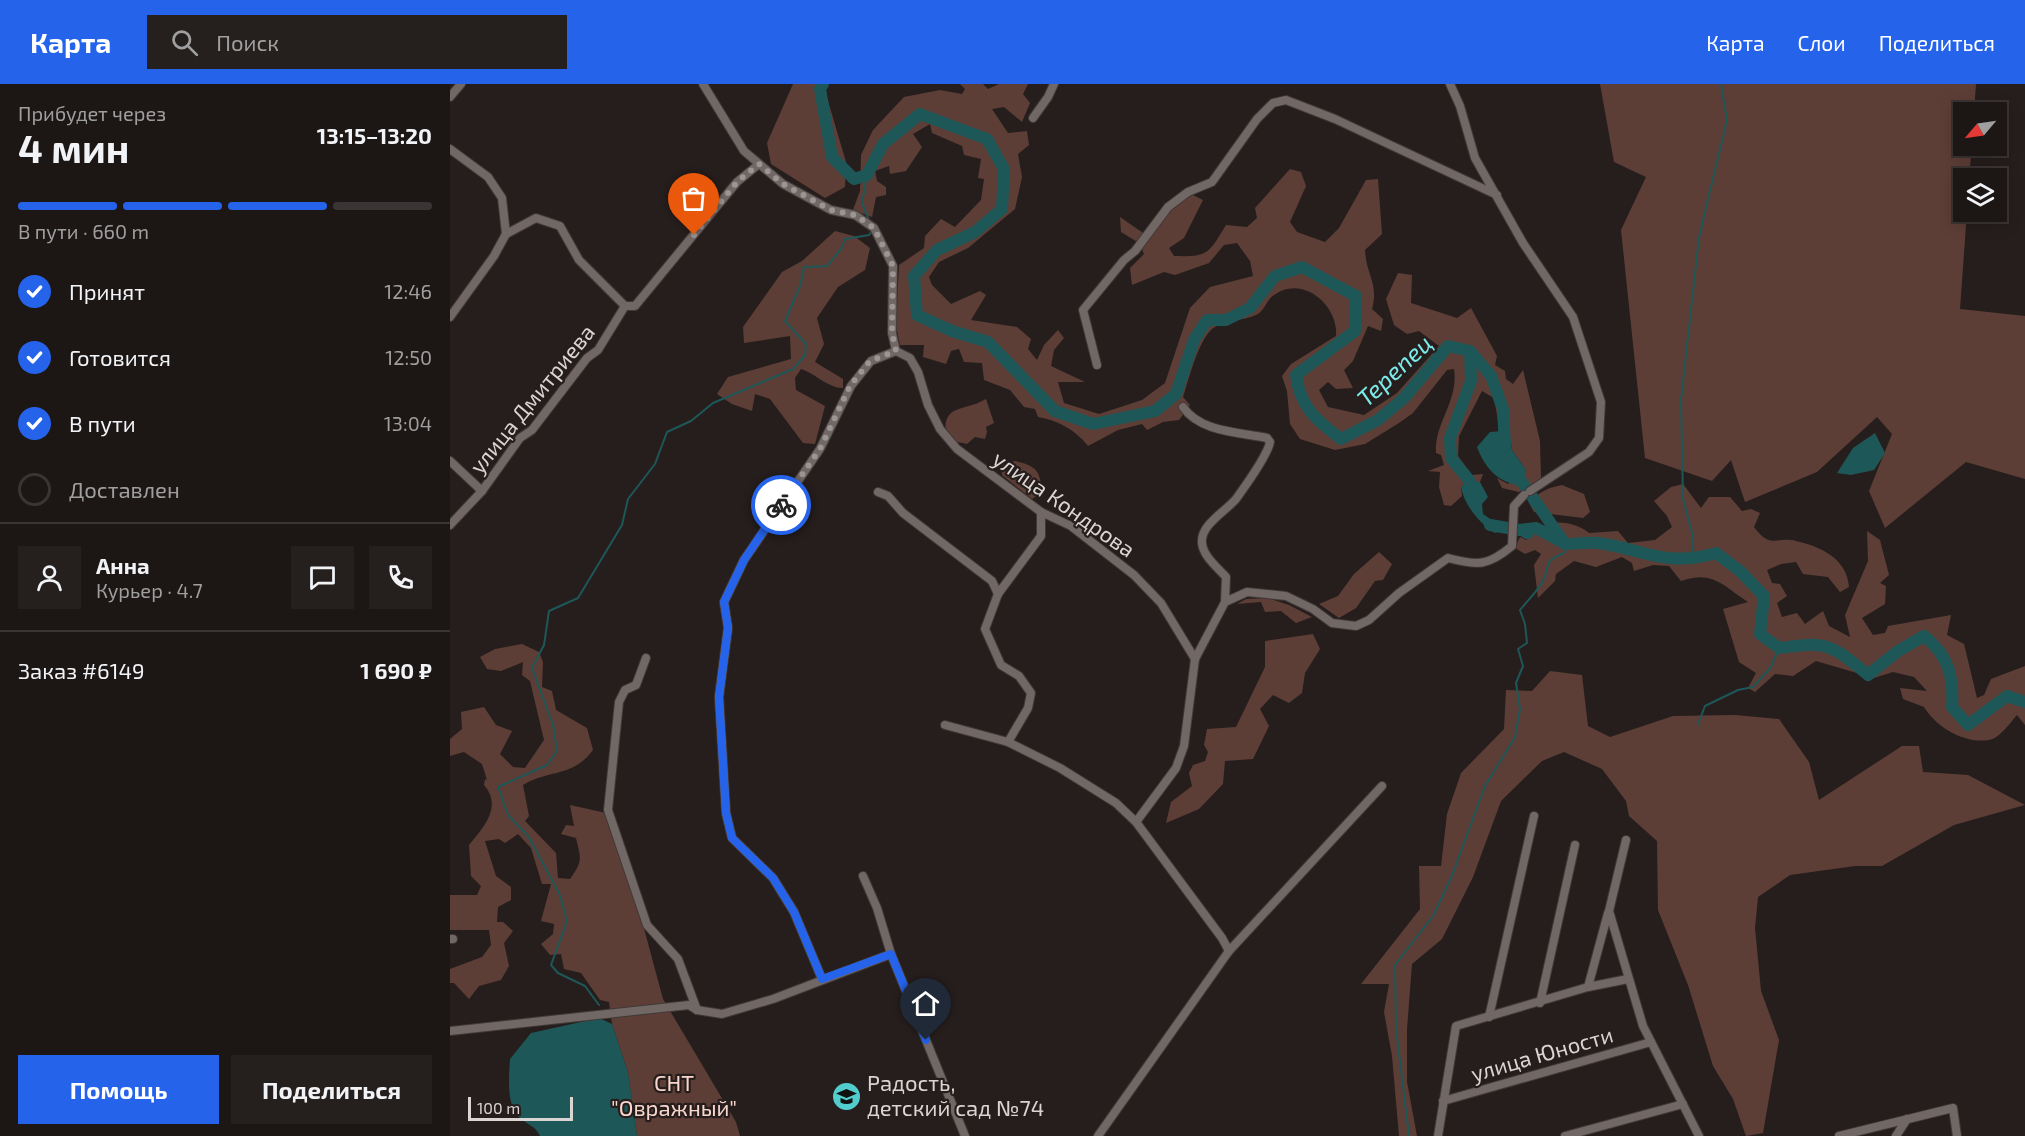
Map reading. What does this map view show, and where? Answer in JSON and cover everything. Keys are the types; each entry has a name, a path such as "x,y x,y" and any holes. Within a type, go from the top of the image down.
{"street":[{"path":"450,97 461,84"},
{"path":"703,84 744,151 783,184 831,210 855,215 874,228 893,266 892,333 896,351 870,361 850,386 820,449 744,560 724,602 728,628 719,697 726,813 732,838 773,878 794,912 822,979"},
{"path":"1033,118 1054,84"},
{"path":"1226,602 1247,591 1286,596 1313,609 1332,623 1356,626 1369,620 1399,593 1448,558 1474,565 1496,559 1512,546 1514,506 1527,493 1589,452 1599,438 1601,402 1573,317 1523,243 1475,158 1460,106 1450,84"},
{"path":"1097,365 1083,310 1124,260 1135,251 1168,207 1188,192 1212,182 1257,119 1273,103 1286,100 1335,119 1497,195"},
{"path":"450,149 488,177 502,198 506,234"},
{"name":"улица Дмитриева","path":"450,525 482,491 520,438 532,430 587,358 598,350 625,306 635,306 737,182 759,164"},
{"path":"450,317 494,256 506,234 536,218 560,226 579,260 625,306"},
{"name":"улица Кондрова","path":"896,351 910,358 918,372 928,405 940,429 957,449 1041,512 1071,526 1134,575 1161,603 1195,659"},
{"path":"1136,822 1176,768 1184,746 1195,659 1226,602 1226,577 1208,557 1202,545 1202,537 1206,529 1236,499 1270,442 1267,438 1201,424 1190,417 1183,406"},
{"path":"450,461 482,491"},
{"path":"878,492 888,496 903,513 992,581 998,594"},
{"path":"1008,742 1028,708 1031,693 1019,676 1001,665 985,629 998,594 1041,536 1041,512"},
{"path":"646,658 636,685 625,690 619,702 608,810 647,925 678,959 697,1010"},
{"path":"945,724 1008,742 1060,768 1116,803 1136,822 1222,938 1229,951"},
{"path":"1098,1136 1229,951 1382,786"},
{"path":"1489,1017 1534,816"},
{"path":"1588,987 1626,840"},
{"path":"1540,1003 1575,845"},
{"path":"863,876 877,908 891,954 965,1136"},
{"path":"1609,911 1643,1026 1699,1136"},
{"path":"450,1031 689,1005 697,1010 722,1014 772,999 891,954"},
{"path":"1438,1136 1456,1026 1588,987 1628,979"},
{"name":"улица Юности","path":"1443,1101 1652,1042"},
{"path":"1564,1136 1683,1104"},
{"path":"1839,1136 1953,1108 1957,1136"},
{"path":"1896,1136 1907,1119"}],"green space":[{"path":"793,84 823,84 846,162 845,187 825,198 771,164 767,143"},
{"path":"960,84 983,84 988,89 999,84 1028,84 1023,94 1030,103 1022,122 1004,107 992,109 1008,133 1027,131 1029,145 1018,154 1022,177 1015,209 968,248 939,262 929,277 932,285 951,304 980,291 986,295 971,320 1017,327 1031,339 1028,349 1037,360 1044,345 1058,330 1064,338 1054,350 1051,366 1085,382 1058,382 1064,403 1099,414 1142,400 1165,383 1190,308 1210,287 1253,276 1250,261 1237,243 1224,245 1209,263 1175,275 1164,272 1132,285 1130,268 1144,254 1139,243 1121,232 1120,217 1146,235 1178,202 1193,195 1203,200 1184,238 1169,248 1174,256 1194,256 1211,248 1226,225 1247,227 1257,218 1255,208 1290,169 1301,172 1306,186 1290,222 1297,232 1325,242 1339,228 1366,180 1378,179 1382,234 1365,250 1374,292 1372,309 1383,319 1381,331 1368,326 1353,361 1344,370 1353,388 1336,389 1328,382 1319,390 1328,407 1364,415 1397,393 1439,346 1419,331 1407,334 1394,325 1386,299 1398,273 1412,275 1411,303 1457,318 1471,308 1497,356 1495,365 1505,371 1506,379 1513,384 1523,370 1540,441 1541,479 1519,492 1502,488 1497,478 1508,484 1526,470 1512,450 1510,437 1499,426 1494,398 1482,391 1459,436 1458,456 1472,475 1483,474 1480,482 1469,481 1461,487 1462,496 1451,506 1444,505 1439,487 1440,472 1428,471 1444,465 1441,455 1436,453 1436,442 1453,391 1454,369 1447,370 1413,413 1365,444 1335,450 1300,439 1290,424 1287,391 1282,376 1291,364 1336,336 1332,314 1325,304 1317,296 1296,288 1274,295 1256,315 1212,329 1202,342 1194,361 1183,397 1190,405 1179,420 1163,422 1147,430 1142,424 1118,430 1088,446 1066,427 1038,417 1035,409 1024,407 1010,390 984,380 982,363 964,362 959,349 951,351 946,364 923,357 924,345 900,345 896,326 899,265 924,248 925,236 941,219 955,227 981,200 984,179 978,178 981,159 964,155 962,146 932,133 930,124 913,134 922,147 906,171 890,174 889,166 875,171 877,181 886,187 886,195 876,197 872,217 853,210 860,191 861,155 873,130 904,97 940,90 962,94 965,89"},
{"path":"1600,84 1976,84 1975,102 1953,102 1953,156 1971,156 1970,168 1953,168 1953,222 1966,222 1960,309 2025,316 2025,479 1966,462 1885,528 1869,491 1892,434 1877,417 1817,472 1745,502 1731,460 1712,481 1645,458 1621,230 1646,177 1614,162"},
{"path":"835,231 854,236 870,248 865,270 838,287 817,318 824,344 815,362 843,379 843,388 832,386 801,369 795,378 796,390 825,406 815,444 803,443 770,399 755,394 752,411 732,404 717,394 728,377 791,359 790,336 744,343 743,327 782,272 802,261"},
{"path":"986,399 994,423 986,427 985,439 975,437 967,444 953,440 946,429 946,421 950,414"},
{"path":"1015,461 1032,467 1038,474 1042,492 1032,499 1002,475 1001,465"},
{"path":"1683,484 1701,508 1709,497 1730,497 1742,511 1751,509 1760,513 1754,527 1765,538 1806,544 1832,556 1844,569 1847,577 1849,587 1840,592 1828,577 1803,574 1796,562 1781,564 1767,570 1772,583 1780,584 1787,596 1777,603 1782,617 1797,613 1805,624 1823,611 1829,626 1850,637 1845,615 1868,561 1867,531 1880,540 1889,575 1880,583 1886,586 1885,604 1862,618 1873,635 1885,633 1888,626 1951,615 1947,635 1964,644 1977,698 1984,695 1991,679 2025,666 2025,725 2017,715 2005,730 1993,739 1980,741 1961,737 1943,727 1924,707 1903,699 1900,688 1927,691 1914,677 1893,672 1874,678 1816,661 1793,676 1775,674 1755,692 1748,688 1756,673 1739,662 1723,609 1748,602 1724,585 1709,578 1701,577 1681,581 1669,566 1653,565 1634,571 1632,563 1622,557 1596,567 1574,561 1556,574 1555,581 1538,598 1534,565 1541,554 1535,550 1525,554 1515,548 1520,537 1526,540 1548,524 1560,523 1579,527 1589,533 1618,531 1628,543 1655,540 1672,527 1667,516 1654,501 1671,487"},
{"path":"1562,485 1584,494 1590,512 1583,518 1534,512 1529,503 1533,499 1544,491"},
{"path":"1379,552 1392,564 1383,580 1375,581 1356,608 1339,618 1319,604 1338,596 1354,574"},
{"path":"1268,598 1289,605 1312,617 1296,623 1281,611 1265,612 1261,602 1237,604 1246,599"},
{"path":"1313,634 1320,649 1305,673 1302,693 1289,703 1273,695 1260,709 1269,726 1253,759 1225,761 1223,784 1199,809 1166,823 1171,802 1192,786 1189,773 1193,765 1205,761 1208,752 1204,745 1207,729 1236,727 1265,667 1265,641"},
{"name":"СНТ \"Овражный\"","path":"522,644 539,652 543,662 542,687 552,691 556,710 587,728 593,750 586,759 569,769 523,785 529,816 525,821 556,853 558,878 570,879 580,860 576,838 561,834 566,825 574,826 570,805 606,813 632,884 663,999 736,1122 740,1136 637,1136 628,1073 612,1024 609,1002 600,1000 581,973 564,969 561,954 550,955 541,944 553,934 554,924 541,921 551,884 542,884 531,848 518,834 505,843 499,839 485,841 496,876 511,887 511,900 498,907 497,922 503,922 513,931 504,943 509,966 501,980 479,986 469,999 454,983 450,983 450,969 482,957 491,945 489,930 450,930 450,895 477,895 481,886 471,876 469,845 489,817 492,801 484,785 485,779 487,780 482,764 464,752 450,756 450,739 462,729 461,712 484,707 496,725 512,731 500,754 513,767 525,768 544,740 530,681 522,675 523,662 501,671 487,669 480,657 495,649"},
{"path":"1550,671 1582,675 1588,726 1610,737 1673,716 1735,715 1779,719 1809,762 1819,800 1902,746 1919,746 1923,772 1968,775 2025,805 1954,825 1882,866 1855,866 1790,875 1758,897 1755,928 1761,991 1779,1040 1763,1133 1746,1136 1733,1099 1713,1066 1688,985 1658,910 1657,841 1629,816 1626,801 1602,769 1564,752 1542,761 1501,801 1473,877 1442,939 1412,964 1407,1029 1407,1082 1417,1136 1399,1136 1392,1056 1384,1012 1389,984 1361,984 1420,909 1419,866 1441,866 1447,814 1461,773 1504,729 1506,690 1532,691"}],"water":[{"path":"1503,431 1510,437 1512,450 1526,470 1522,486 1499,478 1488,468 1477,447 1490,432"},
{"path":"1875,433 1885,453 1874,470 1851,475 1837,473 1853,448"},
{"path":"1469,480 1480,482 1488,497 1482,504 1483,514 1505,529 1495,533 1473,513 1465,501 1461,487"},
{"path":"1524,523 1530,523 1535,531 1533,537 1524,539 1519,534 1519,528"},
{"path":"599,1018 612,1024 628,1073 637,1136 540,1136 533,1127 519,1117 512,1105 509,1089 510,1059 531,1033"}],"waterway":[{"name":"Терепец","path":"823,84 820,89 832,157 854,179 867,175 883,144 920,114 987,139 1004,169 1002,209 975,232 937,250 914,276 917,315 952,331 988,342 1055,411 1093,424 1155,411 1176,394 1194,340 1207,320 1226,320 1250,308 1275,276 1302,267 1356,296 1355,331 1296,375 1305,404 1324,425 1341,439 1378,420 1404,398 1448,346 1470,351 1491,376 1503,409 1505,445"},
{"path":"1693,560 1692,532 1683,499 1681,400 1699,237 1727,120 1721,84"},
{"path":"867,175 862,203 870,222"},
{"path":"599,1005 585,986 558,973 551,965 567,921 559,893 528,836 508,815 498,787 547,765 557,751 553,725 532,668 544,645 549,611 578,598 622,525 628,499 655,464 667,432 691,421 713,403 793,369 805,355 806,344 785,321 800,286 804,267 827,266 841,249 845,239 869,235 872,231"},
{"name":"Терепец","path":"1470,351 1471,381 1450,438 1451,458 1469,480 1473,496"},
{"name":"Терепец","path":"1515,472 1565,544 1598,543 1655,556 1683,559 1716,553 1740,571 1764,596 1760,634 1779,648 1808,645 1828,647 1868,675 1898,651 1924,636 1944,659 1951,677 1952,707 1968,725 2007,696 2025,702"},
{"name":"Терепец","path":"1490,525 1520,530 1536,528 1562,542"},
{"path":"1409,1136 1396,1028 1395,965 1433,916 1452,876 1485,786 1515,737 1520,709 1516,683 1523,666 1518,649 1527,643 1525,624 1520,610 1540,586 1548,564 1552,559 1564,553 1565,544"},
{"path":"1698,724 1705,706 1738,690 1753,687 1771,667 1779,648"}],"way so far":[{"path":"694,235 737,182 759,164 783,184 831,210 855,215 874,228 893,266 892,333 896,351 870,361 850,386 820,449 781,505"}],"place":[{"name":"Радость, детский сад №74","path":"846,1096"}],"route":[{"path":"781,505 744,560 724,602 728,628 719,697 726,813 732,838 773,878 794,912 822,979 891,954 926,1040"}]}
